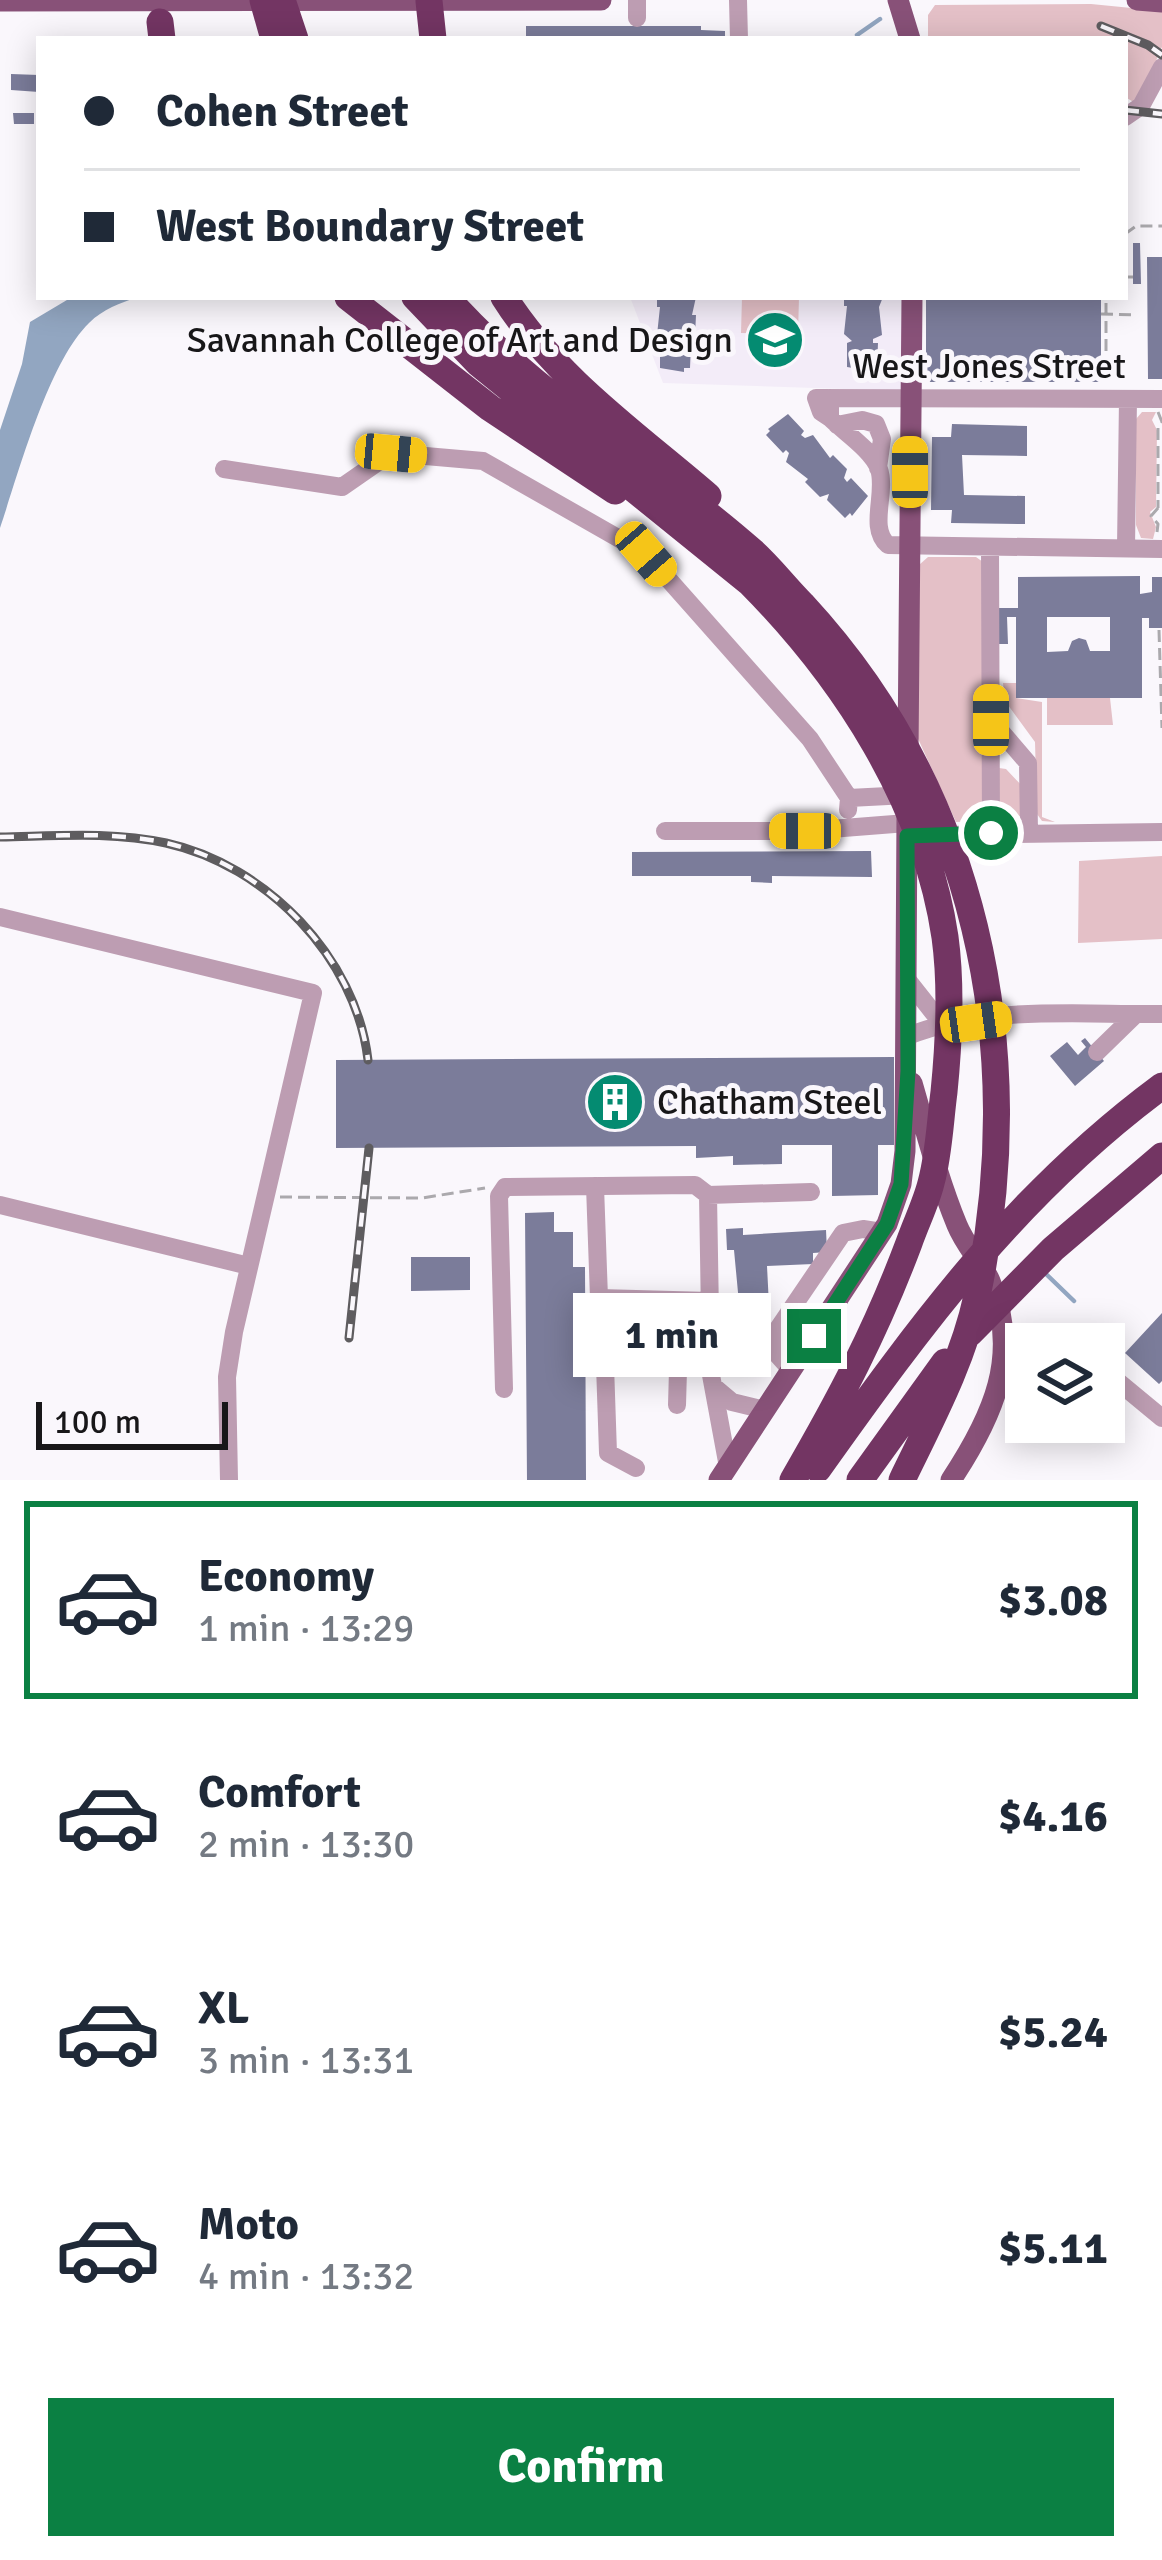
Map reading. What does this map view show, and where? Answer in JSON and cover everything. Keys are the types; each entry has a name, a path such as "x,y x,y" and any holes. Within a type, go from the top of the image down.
{"highway":[{"path":"263,0 273,36"},
{"path":"282,0 294,36"},
{"path":"429,0 433,36"},
{"path":"352,300 571,463 710,550"},
{"path":"420,300 754,552 861,677 921,771 956,855 980,955 996,1070 994,1184 976,1299 953,1376 902,1480"},
{"path":"447,300 462,332 784,617 864,724 910,819 929,872 949,978 947,1063 932,1183 853,1378 793,1480"},
{"path":"506,300 580,388 747,530 792,594"},
{"path":"810,1480 939,1303 1011,1217 1069,1161 1162,1086"},
{"path":"860,1480 954,1349 1053,1250 1162,1156"}],"main road":[{"path":"0,1 601,0"},
{"path":"898,0 909,36"},
{"path":"1137,0 1162,2"},
{"path":"723,1473 885,1228 904,1168 912,300"},
{"path":"908,1071 959,1232 990,1281 1004,1330 996,1401 982,1433 951,1480"},
{"path":"885,1228 904,1217 922,1215 959,1232"}],"street":[{"path":"738,0 739,36"},
{"path":"1128,115 1141,106 1162,67"},
{"name":"West Jones Street","path":"910,546 880,540 878,468 828,410 911,398 1128,399 1159,408"},
{"path":"1126,548 1128,399"},
{"path":"224,469 342,487 391,453 483,461 646,554 810,739 849,798 848,826"},
{"path":"910,546 1162,549"},
{"path":"991,833 994,548"},
{"path":"995,724 1028,763 1029,833"},
{"path":"849,798 908,795"},
{"path":"665,831 805,831 848,826 991,833 1162,832"},
{"path":"0,917 313,993 227,1377 229,1480"},
{"path":"906,978 944,1025"},
{"path":"1097,1052 1136,1014"},
{"path":"908,1036 944,1025 1023,1015 1162,1014"},
{"path":"504,1389 499,1196 505,1187 695,1185 708,1195 811,1192"},
{"path":"596,1186 599,1298 710,1301"},
{"path":"708,1195 710,1335 723,1473"},
{"path":"0,1205 249,1266"},
{"path":"791,1370 775,1352 775,1333 843,1233 885,1228"},
{"path":"677,1405 680,1335"},
{"path":"636,1468 608,1453 605,1365 610,1344 623,1336 710,1335"},
{"path":"713,1386 732,1402 765,1410"},
{"path":"1125,1387 1162,1418 1162,1434"}],"path":[{"path":"1128,232 1136,226 1162,226"},
{"path":"1128,277 1133,277"},
{"path":"1106,300 1106,369"},
{"path":"1104,314 1137,315"},
{"path":"1159,408 1160,510 1152,521 1162,521"},
{"path":"1159,630 1162,728"},
{"path":"266,1197 422,1198 469,1188 505,1187"}],"shaded area":[{"path":"1091,4 1162,11 1162,47 1137,104 1128,99 1128,36 928,36 928,15 935,5"},
{"name":"Savannah College of Art and Design","path":"631,300 904,300 904,391 663,383"},
{"path":"742,300 799,300 798,334 741,333"},
{"path":"1142,412 1156,412 1152,420 1157,430 1156,507 1150,512 1156,527 1153,539 1141,538 1136,525 1136,419"},
{"path":"928,557 976,557 983,562 986,813 976,821 956,822 915,732 919,565"},
{"path":"1003,683 1016,683 1016,698 1042,702 1042,817 1055,822 1042,821 1037,814 1035,742 1005,701"},
{"path":"1047,698 1110,698 1113,725 1047,725"},
{"path":"999,768 1023,787 1023,813 1014,821 999,818"},
{"path":"1162,856 1162,939 1078,943 1079,861"}],"water":[{"path":"67,300 129,300 89,323 60,364 0,528 0,430 30,322"}],"building":[{"path":"526,26 701,26 701,30 725,31 725,36 526,36"},
{"path":"11,74 36,75 36,92 11,90"},
{"path":"13,113 34,113 34,124 14,124"},
{"path":"1133,243 1140,243 1141,284 1133,284"},
{"path":"1147,257 1162,257 1162,379 1148,379"},
{"path":"657,300 695,300 695,336 686,340 691,344 690,368 684,372 660,368 660,344 665,340 657,335"},
{"path":"844,300 882,300 882,335 873,339 878,343 877,367 871,371 847,367 847,343 852,341 844,334"},
{"path":"926,300 1101,300 1101,382 926,382"},
{"path":"788,414 804,431 801,435 813,435 830,458 833,455 847,469 847,482 851,478 868,496 852,516 845,518 827,500 829,494 820,497 805,482 808,479 786,462 789,453 783,453 766,435"},
{"path":"952,424 1027,426 1027,456 962,455 964,495 1025,496 1025,524 951,523 952,510 931,510 932,437 951,437"},
{"path":"1140,576 1140,594 1152,592 1152,577 1162,577 1162,628 1149,628 1149,618 1142,618 1142,698 1016,698 1016,617 1007,617 1008,644 995,644 995,608 1018,608 1018,577","holes":["1047,617 1110,617 1110,651 1090,651 1086,640 1079,638 1068,651 1047,652"]},
{"path":"871,851 872,877 772,876 772,883 751,882 751,876 632,876 632,852"},
{"path":"1085,1038 1104,1061 1075,1086 1050,1056 1067,1042 1078,1055 1086,1047 1081,1041"},
{"name":"Chatham Steel","path":"894,1057 894,1145 878,1145 878,1195 832,1196 832,1145 782,1145 782,1164 733,1165 733,1156 696,1158 696,1146 336,1148 336,1060"},
{"path":"554,1212 554,1232 573,1232 573,1267 585,1267 586,1480 527,1480 525,1213"},
{"path":"743,1228 743,1235 826,1230 827,1252 813,1253 813,1264 767,1266 771,1345 752,1346 752,1355 744,1356 734,1250 727,1250 726,1229"},
{"path":"411,1257 470,1257 470,1290 411,1291"},
{"path":"1162,1313 1162,1381 1159,1384 1125,1353"}],"waterway":[{"path":"857,35 880,19"},
{"path":"1045,1273 1074,1301"}],"railway":[{"path":"1101,26 1126,36"},
{"path":"1128,37 1162,55"},
{"path":"1128,110 1162,114"},
{"path":"0,837 146,839 203,854 238,872 271,894 325,952 360,1022 368,1060"},
{"path":"349,1338 369,1148"}],"place":[{"name":"Savannah College of Art and Design","path":"775,340"},
{"name":"Chatham Steel","path":"615,1102"}],"route":[{"path":"814,1336 887,1224 901,1184 908,1071 907,836 991,833"}]}
